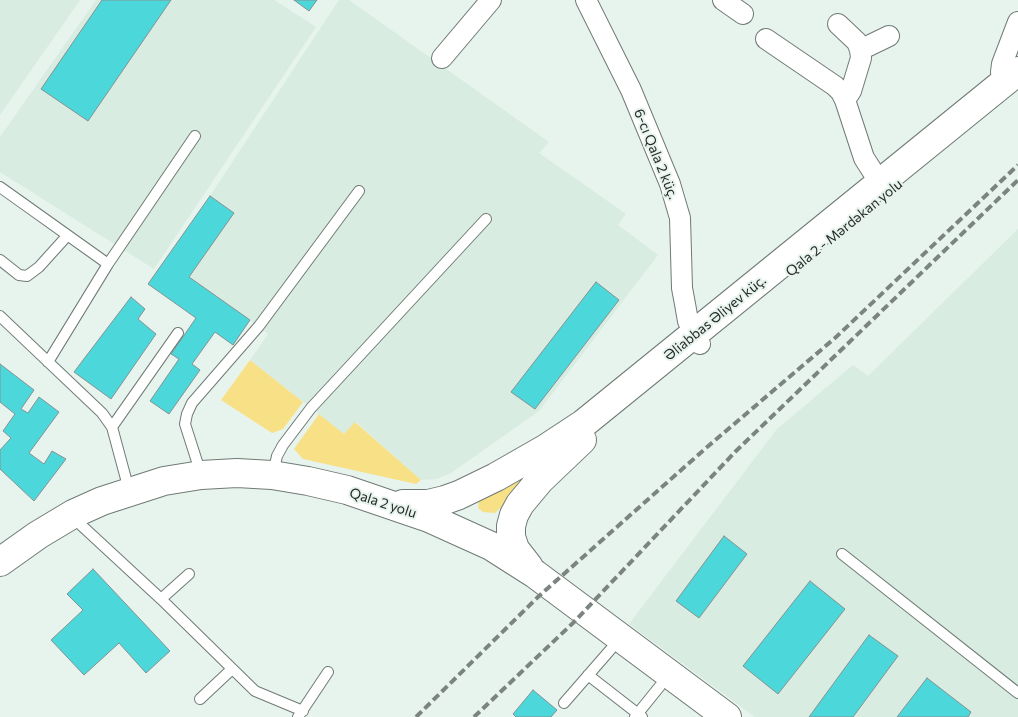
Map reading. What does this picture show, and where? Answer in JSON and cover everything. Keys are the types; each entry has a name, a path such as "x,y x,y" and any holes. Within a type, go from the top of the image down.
{"main road":[{"name":"Qala 2 - Mərdəkan yolu","path":"514,515 520,504 540,480 588,435 698,340 1013,80"},
{"name":"Əliabbas Əliyev küç.","path":"383,502 416,505 437,502 460,495 480,486 545,449 583,424 698,340 880,183 1013,80"},
{"name":"Qala 2 yolu","path":"0,562 38,535 73,514 102,501 164,481 201,475 237,473 272,475 346,490 429,518 524,585 700,717"},
{"name":"Qala 2 yolu","path":"0,579 46,546 81,525 106,514 168,494 238,486 278,490 343,504 470,547 491,546 535,574 727,717"},
{"path":"470,547 469,505 472,496 480,486"},
{"path":"470,547 488,532 514,515"},
{"path":"514,515 512,537 515,549 535,574"}],"street":[{"path":"442,58 491,0"},
{"name":"6-cı Qala 2 küç.","path":"586,0 631,90 670,184 680,218 684,304 688,321 698,340"},
{"path":"723,0 743,14"},
{"path":"1013,80 1001,72 1002,64 1018,22"},
{"path":"838,24 857,42 861,58 851,91 845,100"},
{"path":"860,50 889,36"},
{"path":"766,38 835,86 845,100 864,158 880,183"}],"lane":[{"path":"48,362 108,264 195,136"},
{"path":"0,187 108,264"},
{"path":"201,475 185,424 192,402 259,326 359,191"},
{"path":"272,475 277,456 283,445 311,408 486,219"},
{"path":"0,260 19,275 27,276 67,236"},
{"path":"0,316 102,413 112,426 130,491"},
{"path":"112,426 178,333"},
{"path":"81,525 161,599 255,692 301,714 328,672"},
{"path":"842,554 1018,693"},
{"path":"161,599 190,574"},
{"path":"564,703 611,649"},
{"path":"200,699 232,669"},
{"path":"588,675 638,716 660,686"}],"shaded area":[{"path":"0,0 80,0 0,115"},
{"path":"96,0 274,0 316,27 154,269 0,172 0,137"},
{"path":"339,0 349,0 549,142 539,153 626,214 618,225 658,255 539,411 451,473 436,479 421,480 356,422 344,434 250,360 268,334 189,277 234,213 210,196"},
{"path":"1018,229 1018,717 755,717 629,624 777,429 853,365 868,376"},
{"path":"250,360 303,402 283,429 272,433 221,400"},
{"path":"319,414 344,434 355,422 421,480 416,484 303,459 294,449"},
{"path":"567,443 495,513 483,512 478,508 479,500"}],"building":[{"path":"102,0 171,0 88,121 41,89"},
{"path":"294,0 317,0 309,11"},
{"path":"210,196 234,213 189,277 250,320 233,345 215,332 192,364 200,370 169,414 150,401 179,359 171,354 196,318 148,284"},
{"path":"596,282 619,300 535,409 511,392"},
{"path":"131,297 145,309 138,319 156,334 111,399 74,372"},
{"path":"0,364 34,390 21,409 28,413 39,397 59,412 29,453 44,464 52,451 66,459 34,501 0,469 0,450 11,438 3,431 15,414 0,402"},
{"path":"724,536 747,554 699,618 676,601"},
{"path":"93,569 170,651 146,673 119,643 84,675 51,640 83,610 67,594"},
{"path":"810,581 845,609 778,694 743,666"},
{"path":"869,635 898,656 853,717 809,717"},
{"path":"927,678 971,712 968,717 897,717"},
{"path":"533,690 557,710 551,717 516,717 513,714"}],"railway":[{"path":"416,717 539,596 706,448 835,338 1018,165"},
{"path":"474,717 574,622 736,451 1018,180"}]}
